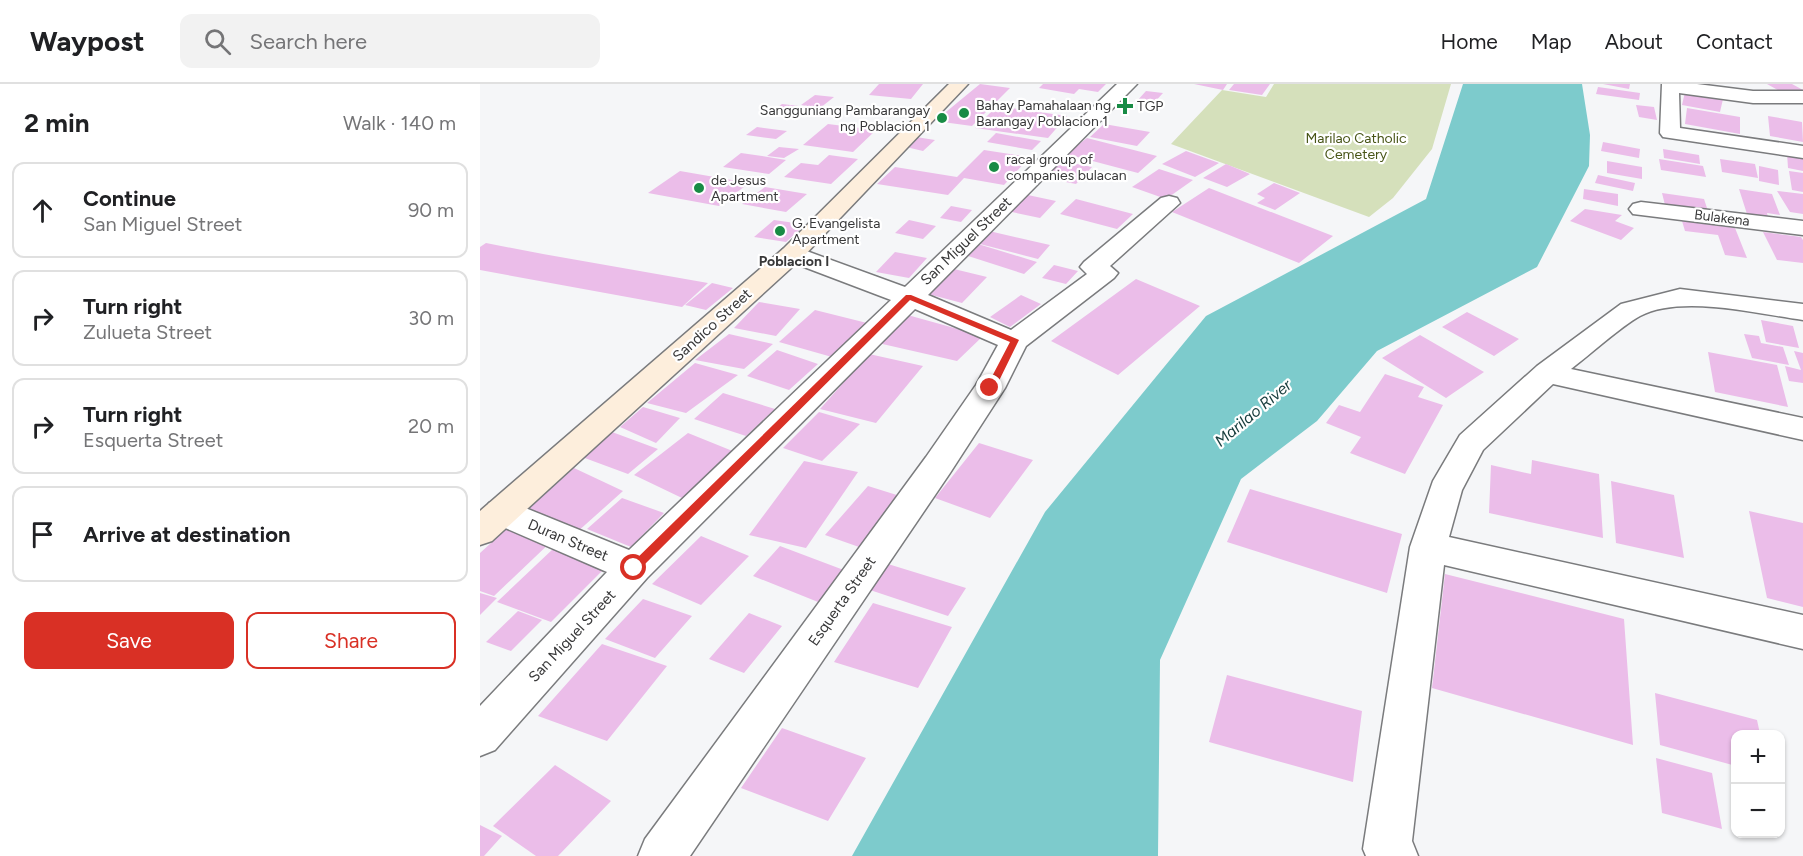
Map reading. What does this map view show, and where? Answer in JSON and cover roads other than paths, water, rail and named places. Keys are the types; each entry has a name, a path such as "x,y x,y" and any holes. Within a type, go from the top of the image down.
{"main road":[{"name":"Sandico Street","path":"491,522 792,254 959,84"}],"street":[{"name":"San Miguel Street","path":"480,736 634,568 1128,84"},
{"path":"1803,98 1753,97 1670,86 1670,133 1803,152"},
{"path":"792,254 909,297 1014,340 1105,273 1093,267 1169,203"},
{"name":"Bulakena","path":"1641,209 1803,228"},
{"path":"1394,856 1388,849 1428,547 1444,490 1471,443 1547,373 1631,310 1680,297 1803,312"},
{"name":"Esquerta Street","path":"662,856 951,446 990,388 1014,340"},
{"path":"1547,373 1803,429"},
{"name":"Duran Street","path":"491,522 634,568"},
{"path":"1428,547 1803,632"}],"water":[{"name":"Marilao River","path":"1463,84 1582,84 1590,135 1589,166 1537,267 1377,351 1317,421 1241,479 1160,660 1158,856 852,856 1045,512 1206,316 1426,199"}],"place":[{"name":"TGP","path":"1125,106"},
{"name":"Bahay Pamahalaan ng Barangay Poblacion 1","path":"964,113"},
{"name":"Sangguniang Pambarangay ng Poblacion 1","path":"942,118"},
{"name":"racal group of companies bulacan","path":"994,167"},
{"name":"de Jesus Apartment","path":"699,188"},
{"name":"G. Evangelista Apartment","path":"780,231"}],"district":[{"name":"Poblacion I","path":"794,261"}],"park label":[{"name":"Marilao Catholic Cemetery","path":"1356,146"}]}
